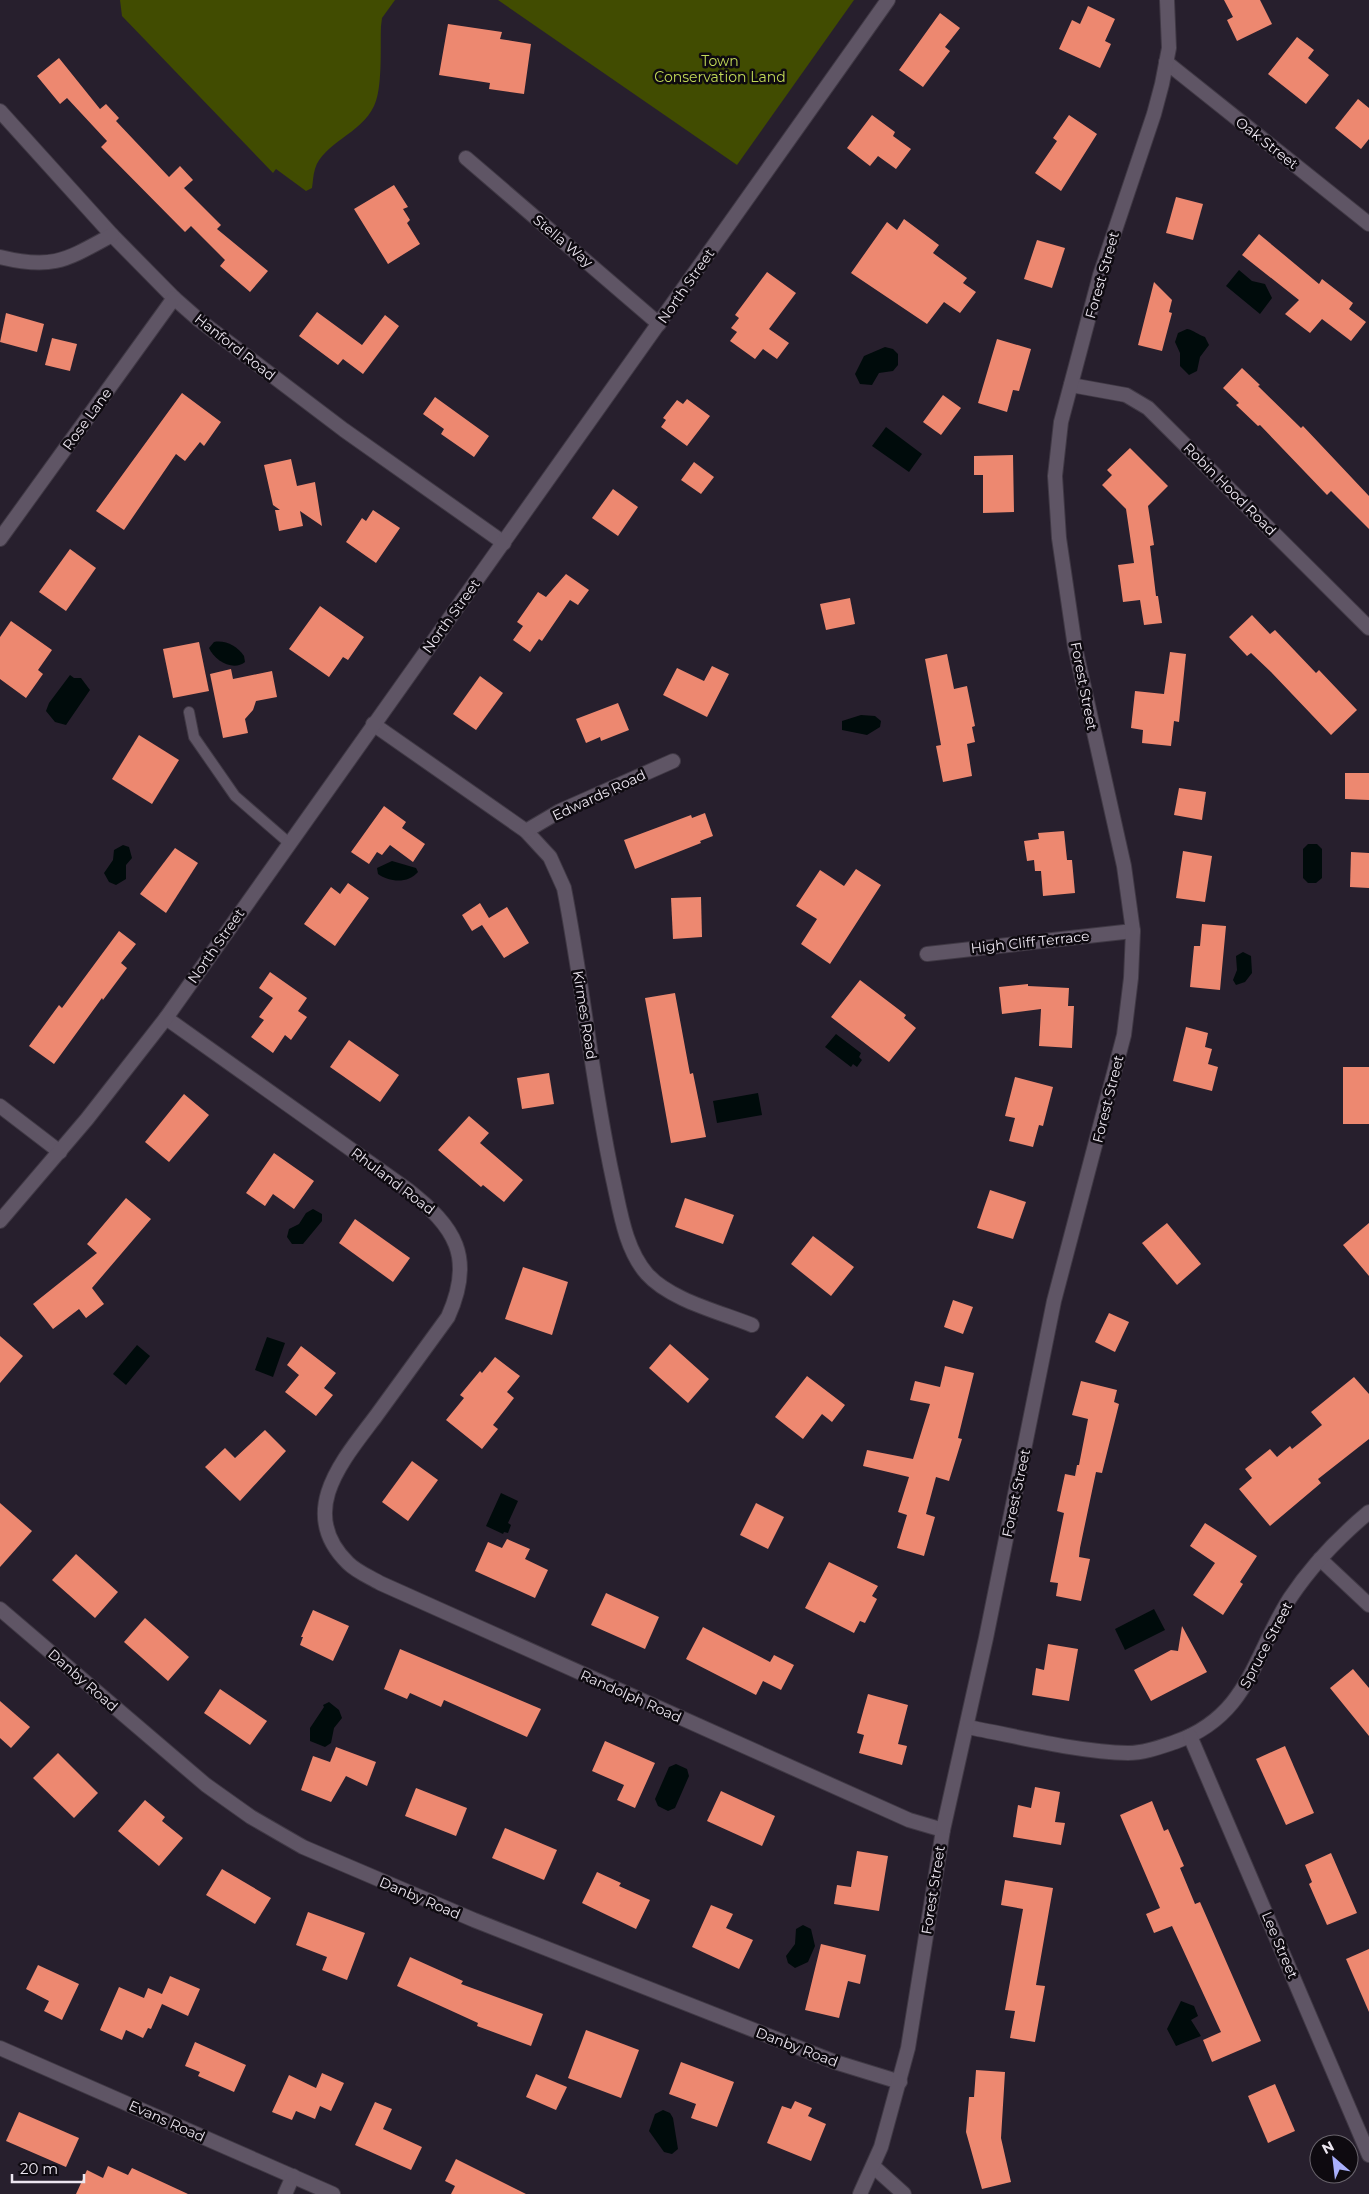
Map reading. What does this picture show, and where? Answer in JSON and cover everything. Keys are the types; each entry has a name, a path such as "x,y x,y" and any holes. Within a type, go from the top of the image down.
{"street":[{"name":"North Street","path":"0,1221 60,1152 166,1018 288,843 660,324 888,0"},
{"name":"Forest Street","path":"860,2194 874,2167 900,2082 908,2048 943,1830 967,1727 1054,1301 1124,1035 1131,978 1133,931 1124,866 1077,656 1059,538 1055,476 1056,451 1071,385 1111,240 1154,114 1166,62 1169,34 1167,0"},
{"name":"Oak Street","path":"1166,62 1369,224"},
{"name":"Hanford Road","path":"0,111 112,235 174,298 220,336 344,430 504,543"},
{"name":"Stella Way","path":"466,158 660,324"},
{"path":"0,257 28,263 55,262 68,258 112,235"},
{"name":"Rose Lane","path":"0,540 174,298"},
{"name":"Robin Hood Road","path":"1071,385 1126,396 1148,408 1369,628"},
{"name":"Kirmes Road","path":"373,724 526,831 550,857 564,888 603,1133 621,1214 635,1256 647,1274 666,1289 752,1325"},
{"name":"Edwards Road","path":"526,831 560,811 673,761"},
{"name":"High Cliff Terrace","path":"927,954 1133,931"},
{"name":"Rhuland Road","path":"166,1018 408,1190 440,1217 455,1241 460,1269 458,1285 448,1317 342,1462 330,1483 325,1512 332,1542"},
{"path":"0,1106 60,1152"},
{"name":"Spruce Street","path":"967,1727 1083,1748 1128,1753 1148,1751 1190,1736 1217,1719 1243,1689 1278,1620 1320,1559 1369,1512"},
{"name":"Randolph Road","path":"332,1542 348,1563 380,1584 900,1816 943,1830"},
{"path":"1320,1559 1369,1605"},
{"name":"Danby Road","path":"0,1609 206,1785 251,1817 304,1847 510,1935 835,2062 900,2082"},
{"name":"Lee Street","path":"1190,1736 1369,2155"},
{"name":"Evans Road","path":"2,2053 333,2194"},
{"path":"874,2167 904,2194"},
{"path":"285,2194 293,2176"}],"lane":[{"path":"189,712 194,737 235,796 288,843"}],"green space":[{"path":"120,0 395,0 382,18 380,78 374,106 360,124 319,160 314,171 312,188 306,191 276,169 273,173 122,16"},
{"name":"Town Conservation Land","path":"498,0 854,0 737,165"}],"shaded area":[{"path":"1239,270 1252,281 1265,284 1272,298 1260,314 1226,286"},
{"path":"1187,329 1205,337 1209,345 1200,357 1197,371 1189,375 1180,366 1180,353 1175,342 1178,333"},
{"path":"885,347 893,349 898,354 898,365 893,371 879,373 872,385 860,384 855,374 864,356"},
{"path":"886,427 922,454 909,472 872,446"},
{"path":"214,642 223,642 235,647 244,656 245,662 235,666 219,660 209,648"},
{"path":"70,675 74,678 81,678 90,690 66,725 55,722 46,711 49,703"},
{"path":"861,715 875,716 881,721 880,727 867,735 842,730 842,721"},
{"path":"1308,844 1317,844 1322,849 1322,878 1316,883 1308,883 1303,878 1303,849"},
{"path":"123,845 129,847 132,858 126,865 126,879 116,885 109,882 104,873 113,860 114,850"},
{"path":"392,861 416,868 418,872 409,879 404,880 387,879 378,874 377,868"},
{"path":"1243,952 1251,956 1252,973 1245,982 1236,985 1233,980 1237,970 1236,956"},
{"path":"836,1034 861,1053 859,1057 862,1060 857,1067 853,1064 851,1067 825,1047"},
{"path":"758,1093 762,1115 717,1123 713,1101"},
{"path":"313,1209 322,1214 322,1221 303,1244 292,1244 287,1237 289,1229 299,1224 306,1213"},
{"path":"267,1337 285,1343 273,1377 255,1370"},
{"path":"137,1345 150,1356 126,1385 113,1374"},
{"path":"501,1493 518,1501 508,1523 511,1525 508,1533 504,1532 503,1534 486,1526"},
{"path":"1154,1609 1165,1630 1125,1650 1115,1629"},
{"path":"329,1702 339,1710 342,1718 334,1728 331,1743 325,1747 310,1741 310,1728 324,1707 323,1705"},
{"path":"676,1764 687,1769 689,1776 675,1808 668,1811 658,1806 655,1799 669,1767"},
{"path":"803,1925 811,1929 815,1946 808,1962 795,1968 788,1963 786,1956 795,1944 796,1929"},
{"path":"1181,2001 1194,2006 1198,2016 1191,2020 1201,2036 1176,2046 1167,2029"},
{"path":"663,2110 670,2113 673,2118 678,2149 672,2154 664,2152 649,2131 655,2114"}],"building":[{"path":"1224,0 1260,0 1272,24 1237,41 1227,20 1233,17"},
{"path":"1088,6 1115,19 1105,41 1111,44 1100,68 1059,49 1072,20 1080,24"},
{"path":"940,13 960,28 945,47 950,51 923,87 899,70"},
{"path":"448,24 502,32 500,39 531,44 524,94 489,89 490,83 439,75"},
{"path":"1297,37 1314,50 1308,58 1329,75 1306,104 1268,74"},
{"path":"59,58 100,109 106,104 119,118 116,121 169,177 180,166 193,180 184,188 221,225 217,229 268,271 250,292 220,266 225,260 191,226 185,232 101,147 107,141 67,98 60,104 37,76"},
{"path":"1358,99 1369,108 1369,139 1361,149 1335,128"},
{"path":"872,115 895,132 893,136 911,149 896,169 878,156 870,166 847,148"},
{"path":"1069,115 1097,134 1061,191 1035,173 1057,141 1053,138"},
{"path":"394,185 408,207 403,209 410,220 407,223 420,244 388,264 354,209"},
{"path":"1176,197 1203,204 1193,240 1166,233"},
{"path":"904,219 939,245 933,253 967,278 963,283 976,292 960,313 944,302 927,324 851,273 887,222 897,230"},
{"path":"1259,234 1319,284 1322,279 1353,303 1349,309 1366,322 1351,341 1322,319 1310,333 1285,314 1299,300 1242,255"},
{"path":"1037,240 1065,248 1052,288 1024,279"},
{"path":"767,272 796,293 769,329 789,343 777,359 763,349 755,359 730,341 737,332 731,328 739,318 735,315"},
{"path":"1154,282 1172,300 1169,312 1172,313 1162,351 1138,345"},
{"path":"317,312 362,345 385,315 399,326 363,374 343,359 338,365 299,336"},
{"path":"6,313 44,324 37,352 0,342"},
{"path":"52,338 77,344 70,371 45,365"},
{"path":"997,339 1031,349 1019,391 1013,390 1007,412 978,403"},
{"path":"1242,368 1301,428 1303,426 1369,496 1369,529 1331,491 1327,495 1260,425 1258,426 1236,405 1239,403 1223,388"},
{"path":"182,393 221,422 204,446 200,442 185,461 176,454 124,530 96,511"},
{"path":"943,395 961,408 941,435 923,422"},
{"path":"435,397 489,436 474,457 441,434 444,429 423,414"},
{"path":"687,399 710,416 687,446 661,427 666,420 663,418 677,400 683,404"},
{"path":"1130,448 1168,486 1148,506 1154,545 1150,546 1156,596 1158,596 1162,623 1144,625 1140,600 1123,602 1118,565 1134,563 1126,509 1102,485 1112,475 1107,470"},
{"path":"1013,455 1014,512 983,513 983,475 974,475 974,456"},
{"path":"291,459 297,486 315,482 322,526 300,511 303,526 279,531 275,510 280,510 273,505 264,465"},
{"path":"694,462 714,477 701,494 681,480"},
{"path":"613,489 638,507 618,536 592,518"},
{"path":"373,510 400,528 376,563 346,542 362,518 366,521"},
{"path":"70,549 96,568 66,611 39,592"},
{"path":"566,574 589,590 578,605 570,600 542,641 539,639 530,652 513,640 523,626 517,622 538,592 546,597"},
{"path":"850,598 855,624 826,630 820,604"},
{"path":"320,606 364,637 348,660 343,657 329,677 289,649"},
{"path":"1252,615 1270,634 1275,630 1316,673 1319,670 1357,710 1331,735 1271,672 1251,653 1247,656 1229,637"},
{"path":"11,621 52,650 38,670 43,674 26,698 0,679 0,637"},
{"path":"199,642 209,691 173,698 163,649"},
{"path":"1170,652 1186,654 1179,722 1174,721 1171,746 1142,743 1143,730 1131,728 1135,691 1164,694"},
{"path":"947,654 954,689 967,686 975,726 972,727 975,742 967,744 972,776 943,782 936,746 941,745 925,659"},
{"path":"712,666 729,674 707,717 663,695 677,668 704,681"},
{"path":"231,669 233,679 272,671 277,697 256,701 253,710 245,719 248,733 223,738 210,674"},
{"path":"480,676 503,693 476,730 453,714"},
{"path":"618,703 629,730 601,741 600,737 586,743 576,719"},
{"path":"139,735 179,760 152,804 112,779"},
{"path":"1345,773 1369,773 1369,800 1345,799"},
{"path":"1179,788 1206,792 1202,820 1174,815"},
{"path":"384,806 406,822 402,828 425,844 413,862 390,845 382,855 377,852 369,864 351,852"},
{"path":"705,813 713,836 700,841 701,843 635,869 624,840 691,815 692,818"},
{"path":"1064,831 1067,860 1072,860 1075,893 1043,896 1041,871 1035,871 1034,860 1027,861 1024,841 1039,839 1038,833"},
{"path":"175,848 198,863 166,913 140,894"},
{"path":"1183,851 1212,856 1205,902 1176,898"},
{"path":"1351,852 1369,853 1369,888 1350,887"},
{"path":"856,869 881,885 830,964 801,944 817,919 796,906 820,870 844,886"},
{"path":"348,883 369,898 335,946 304,924 331,887 340,894"},
{"path":"701,897 702,937 673,939 671,898"},
{"path":"480,903 489,918 507,907 529,943 504,958 482,925 472,931 462,915"},
{"path":"1202,924 1226,926 1220,990 1190,987 1194,946 1200,946"},
{"path":"119,931 136,944 121,963 127,968 103,1000 102,998 54,1064 29,1046 59,1005 62,1008"},
{"path":"270,972 307,998 298,1011 307,1017 291,1040 285,1035 273,1053 251,1037 264,1020 259,1017 273,998 259,988"},
{"path":"860,980 906,1015 904,1018 916,1028 889,1062 831,1017"},
{"path":"1028,984 1028,986 1069,988 1068,1006 1074,1006 1072,1048 1039,1046 1041,1009 1002,1014 999,987"},
{"path":"675,993 690,1074 693,1073 706,1137 671,1143 645,998"},
{"path":"1186,1027 1208,1033 1205,1047 1212,1049 1208,1064 1218,1067 1212,1091 1173,1081"},
{"path":"349,1040 399,1075 380,1102 330,1067"},
{"path":"1343,1067 1369,1067 1369,1124 1343,1124"},
{"path":"549,1073 554,1104 522,1109 517,1078"},
{"path":"1015,1077 1053,1087 1043,1126 1039,1125 1033,1147 1009,1141 1015,1118 1005,1116"},
{"path":"184,1094 209,1115 169,1162 145,1142"},
{"path":"469,1116 489,1133 480,1143 523,1180 504,1202 483,1185 481,1187 438,1150"},
{"path":"274,1153 314,1181 294,1209 273,1194 265,1206 246,1193"},
{"path":"990,1190 1026,1202 1013,1239 977,1228"},
{"path":"126,1198 151,1219 92,1288 104,1304 86,1318 79,1309 53,1329 33,1304 97,1253 87,1244"},
{"path":"685,1198 734,1215 723,1244 675,1227"},
{"path":"355,1219 410,1258 393,1282 339,1243"},
{"path":"1167,1223 1201,1264 1177,1285 1142,1243"},
{"path":"1369,1223 1369,1276 1343,1245"},
{"path":"813,1236 854,1267 831,1296 791,1264"},
{"path":"523,1267 568,1282 552,1335 505,1319"},
{"path":"953,1300 973,1307 963,1334 944,1327"},
{"path":"1109,1313 1129,1322 1115,1352 1095,1342"},
{"path":"0,1336 23,1356 0,1383"},
{"path":"670,1344 709,1379 688,1403 649,1368"},
{"path":"301,1346 336,1373 324,1388 333,1395 316,1416 285,1392 299,1375 287,1365"},
{"path":"495,1357 520,1376 507,1392 514,1398 493,1425 498,1429 482,1449 446,1420 464,1398 460,1395 480,1371 482,1373"},
{"path":"945,1366 974,1373 958,1438 962,1439 949,1481 936,1477 926,1514 935,1517 924,1556 897,1548 907,1515 898,1512 909,1477 863,1466 867,1450 913,1459 930,1404 910,1400 915,1381 940,1387"},
{"path":"807,1376 845,1405 832,1422 822,1414 803,1439 775,1417"},
{"path":"1354,1377 1369,1394 1369,1439 1318,1479 1321,1483 1270,1526 1239,1489 1252,1478 1245,1469 1270,1449 1277,1457 1290,1446 1292,1449 1322,1425 1311,1412"},
{"path":"1081,1381 1117,1390 1114,1402 1119,1404 1102,1473 1096,1472 1080,1548 1079,1557 1090,1559 1081,1601 1056,1596 1058,1583 1050,1582 1064,1513 1057,1511 1065,1474 1075,1476 1088,1419 1072,1415"},
{"path":"265,1430 286,1451 240,1501 205,1467 225,1448 235,1458"},
{"path":"412,1461 438,1480 408,1521 382,1502"},
{"path":"0,1503 32,1531 0,1567"},
{"path":"756,1503 784,1517 768,1549 740,1535"},
{"path":"1205,1523 1257,1556 1240,1582 1243,1584 1223,1615 1193,1595 1215,1563 1190,1546"},
{"path":"507,1539 530,1549 525,1559 548,1570 535,1598 475,1571 488,1542 502,1548"},
{"path":"76,1554 118,1592 95,1618 52,1580"},
{"path":"829,1562 878,1586 872,1596 877,1599 865,1623 860,1621 854,1633 805,1608"},
{"path":"606,1593 659,1617 645,1649 591,1625"},
{"path":"313,1610 349,1626 333,1661 300,1645 303,1637 301,1637"},
{"path":"145,1618 189,1657 168,1681 124,1642"},
{"path":"1182,1626 1207,1672 1151,1701 1134,1670 1171,1650 1178,1651"},
{"path":"703,1627 770,1662 774,1655 794,1665 781,1690 763,1681 756,1695 686,1659"},
{"path":"1048,1644 1078,1649 1069,1701 1032,1695 1036,1668 1044,1670"},
{"path":"400,1649 541,1709 527,1737 444,1700 441,1707 410,1693 407,1699 384,1689"},
{"path":"1353,1669 1369,1688 1369,1736 1330,1688"},
{"path":"220,1689 267,1721 250,1745 204,1713"},
{"path":"868,1694 908,1705 898,1744 907,1746 902,1765 859,1753 864,1735 857,1733"},
{"path":"0,1701 30,1727 11,1748 0,1738"},
{"path":"605,1741 655,1763 635,1808 617,1800 624,1785 592,1771"},
{"path":"1285,1746 1314,1813 1286,1825 1256,1759"},
{"path":"336,1747 376,1762 367,1786 346,1776 331,1802 301,1790 313,1756 330,1762"},
{"path":"58,1753 98,1793 74,1818 33,1778"},
{"path":"1035,1787 1060,1792 1055,1822 1065,1823 1061,1845 1013,1837 1018,1805 1031,1808"},
{"path":"416,1788 467,1808 456,1836 405,1816"},
{"path":"721,1791 775,1816 762,1846 707,1821"},
{"path":"145,1800 165,1817 162,1821 183,1838 159,1866 118,1831"},
{"path":"1152,1801 1164,1831 1168,1829 1184,1866 1180,1868 1195,1904 1200,1902 1261,2041 1212,2062 1203,2040 1221,2032 1172,1926 1154,1933 1146,1914 1160,1908 1120,1815"},
{"path":"505,1828 557,1850 544,1880 492,1858"},
{"path":"857,1851 888,1856 879,1911 834,1904 837,1885 851,1887"},
{"path":"1331,1853 1357,1913 1327,1925 1309,1884 1312,1882 1305,1865"},
{"path":"222,1869 271,1898 255,1924 206,1895"},
{"path":"597,1872 621,1883 619,1886 650,1900 636,1929 582,1903"},
{"path":"1005,1880 1053,1888 1036,1985 1045,1986 1035,2042 1010,2038 1015,2011 1005,2010 1023,1909 1001,1905"},
{"path":"711,1905 733,1914 726,1928 753,1940 739,1969 692,1947"},
{"path":"308,1912 365,1933 347,1980 322,1970 327,1957 296,1945"},
{"path":"821,1944 866,1955 860,1984 848,1981 839,2018 805,2010"},
{"path":"1369,1949 1369,2012 1346,1959"},
{"path":"410,1957 463,1981 461,1984 543,2014 531,2046 477,2026 478,2023 397,1986"},
{"path":"38,1965 79,1984 62,2020 44,2011 49,2001 26,1989"},
{"path":"170,1976 200,1989 188,2016 162,2004 151,2029 148,2028 143,2038 126,2030 122,2040 100,2030 119,1987 144,1998 148,1988 162,1994"},
{"path":"586,2030 639,2050 621,2098 568,2078"},
{"path":"195,2042 246,2065 234,2092 198,2076 200,2072 185,2066"},
{"path":"681,2062 734,2082 717,2127 691,2118 696,2104 669,2094"},
{"path":"976,2070 1005,2072 1001,2138 1011,2182 982,2189 966,2132 969,2097 974,2097"},
{"path":"322,2073 344,2083 331,2111 320,2106 315,2119 296,2111 292,2120 272,2112 289,2075 316,2088"},
{"path":"536,2074 567,2087 556,2110 526,2097"},
{"path":"1275,2084 1295,2131 1268,2143 1248,2096"},
{"path":"795,2101 812,2108 808,2116 826,2124 811,2161 767,2143 782,2106 791,2109"},
{"path":"375,2102 392,2109 383,2129 422,2147 411,2170 355,2145"},
{"path":"19,2112 79,2138 66,2167 6,2141"},
{"path":"456,2159 526,2194 451,2194 455,2186 445,2181"},
{"path":"108,2166 128,2175 132,2168 188,2194 76,2194 87,2170 103,2178"}]}
